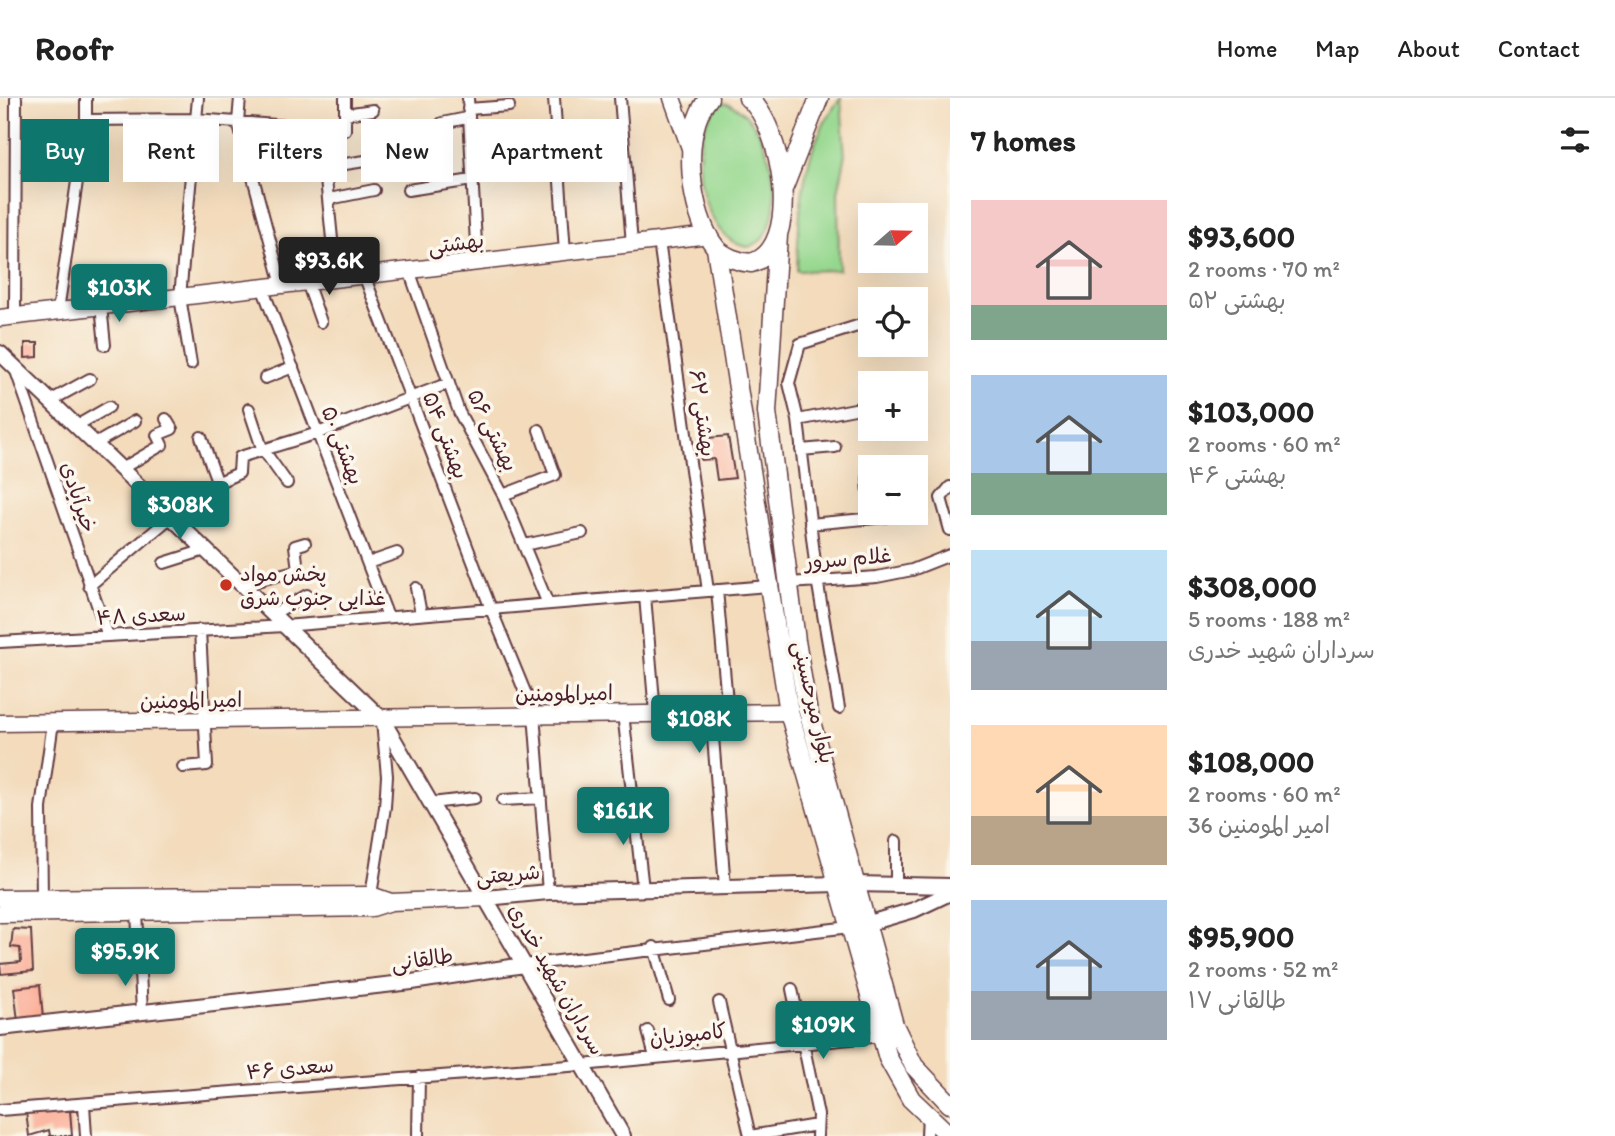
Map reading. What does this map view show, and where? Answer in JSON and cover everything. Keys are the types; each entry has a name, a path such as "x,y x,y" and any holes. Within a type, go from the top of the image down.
{"main road":[{"path":"672,98 690,148"},
{"path":"690,148 698,117 709,98"},
{"path":"748,98 761,111 770,131 783,190"},
{"path":"783,190 819,98"},
{"name":"بلوار میرحسینی","path":"690,148 695,193 713,242 739,380 789,712 846,884 867,960 882,1036 894,1072 911,1098 943,1108 950,1136"},
{"name":"بلوار میرحسینی","path":"783,190 767,412 807,707 846,884"},
{"path":"713,242 732,258 751,263 766,255 778,235"},
{"name":"بهشتی","path":"7,317 659,241 713,242"},
{"name":"امیرالمومنین","path":"382,719 534,714 789,712"},
{"name":"امیر المومنین","path":"0,723 382,719"},
{"name":"شریعتی","path":"0,898 371,895 391,902"},
{"name":"شریعتی","path":"0,914 372,908 391,902 486,898"},
{"path":"867,960 867,970 894,1057 904,1079 943,1108 950,1128"}],"street":[{"path":"7,317 15,181 16,98"},
{"path":"86,98 86,119"},
{"path":"191,364 180,297 198,98"},
{"path":"238,119 240,98"},
{"path":"345,98 345,119"},
{"path":"554,98 565,252"},
{"path":"620,98 632,244"},
{"path":"449,119 468,108 509,106"},
{"path":"345,114 373,110"},
{"path":"109,120 196,118 233,122"},
{"path":"408,190 467,181"},
{"path":"58,311 76,182"},
{"path":"254,182 282,285"},
{"path":"327,182 336,279"},
{"path":"472,182 477,262"},
{"path":"329,199 374,190"},
{"name":"بهشتی ۶۲","path":"659,241 728,713"},
{"name":"بهشتی ۵۶","path":"409,270 459,412 503,495 548,604"},
{"name":"بهشتی ۵۴","path":"364,275 491,609 534,714 548,892"},
{"path":"307,282 321,322"},
{"name":"بهشتی ۵۰","path":"262,287 388,617"},
{"path":"101,306 105,345"},
{"path":"839,708 817,579 798,419 789,383 800,344 858,326"},
{"name":"سرداران شهید خدری","path":"0,354 382,719 623,1136"},
{"path":"265,378 293,367"},
{"name":"خیرآبادی","path":"16,369 107,636"},
{"path":"50,401 90,379"},
{"path":"89,586 166,512 217,481 239,473 240,457 262,448 318,433 449,383"},
{"path":"76,426 109,407"},
{"path":"798,419 858,408"},
{"path":"248,409 262,448 287,483"},
{"path":"121,469 162,445 158,435 172,429 166,419"},
{"path":"95,444 135,421"},
{"path":"503,495 555,475 539,430"},
{"path":"201,437 217,481"},
{"path":"801,450 835,447"},
{"path":"950,487 941,498 950,530"},
{"path":"810,524 858,516"},
{"path":"524,545 582,533"},
{"path":"242,585 298,570 295,546 305,543"},
{"path":"164,563 205,550"},
{"path":"368,563 397,554"},
{"name":"غلام سرور","path":"789,583 877,577 912,570 950,555"},
{"name":"سعدی ۴۸","path":"0,642 284,625 768,586"},
{"path":"416,588 421,614"},
{"path":"273,614 307,595"},
{"path":"645,596 654,713"},
{"path":"183,767 207,765 200,630"},
{"path":"711,712 725,887"},
{"path":"623,713 643,889"},
{"path":"371,895 385,807 387,776 382,719"},
{"path":"42,898 41,808 53,722"},
{"path":"431,803 475,798"},
{"path":"503,800 541,798"},
{"path":"896,841 896,884"},
{"name":"شریعتی","path":"486,898 548,892 643,889 846,884 950,886"},
{"path":"858,926 914,910 950,893"},
{"path":"137,912 142,1012"},
{"name":"طالقانی","path":"0,1028 412,982 654,947 858,926"},
{"path":"654,947 669,1000"},
{"path":"719,1002 750,1136 817,1131 792,989"},
{"path":"648,1031 655,1057"},
{"name":"کامبوزیان","path":"582,1065 803,1041 882,1036"},
{"name":"سعدی ۴۶","path":"0,1110 582,1065"},
{"path":"418,1136 419,1077"},
{"path":"84,1104 86,1136"},
{"path":"927,1136 943,1108"}],"green space":[{"path":"841,98 845,159 838,192 839,270 797,271 801,202 810,158 828,117"},
{"path":"723,103 739,109 752,122 770,162 774,184 774,206 770,225 761,240 748,247 731,240 717,225 707,205 701,182 699,159 702,136 710,117"}],"building":[{"path":"25,343 38,343 38,357 25,358"},
{"path":"728,436 735,478 717,480 714,459 701,460 699,439"},
{"path":"13,929 31,930 33,971 1,974 0,964 21,962 20,948 11,947"},
{"path":"40,985 43,1018 18,1021 14,988"},
{"path":"70,1110 72,1136 50,1136 49,1130 29,1136 26,1112"}],"place":[{"name":"پخش مواد غذایی جنوب شرق","path":"226,585"}]}
